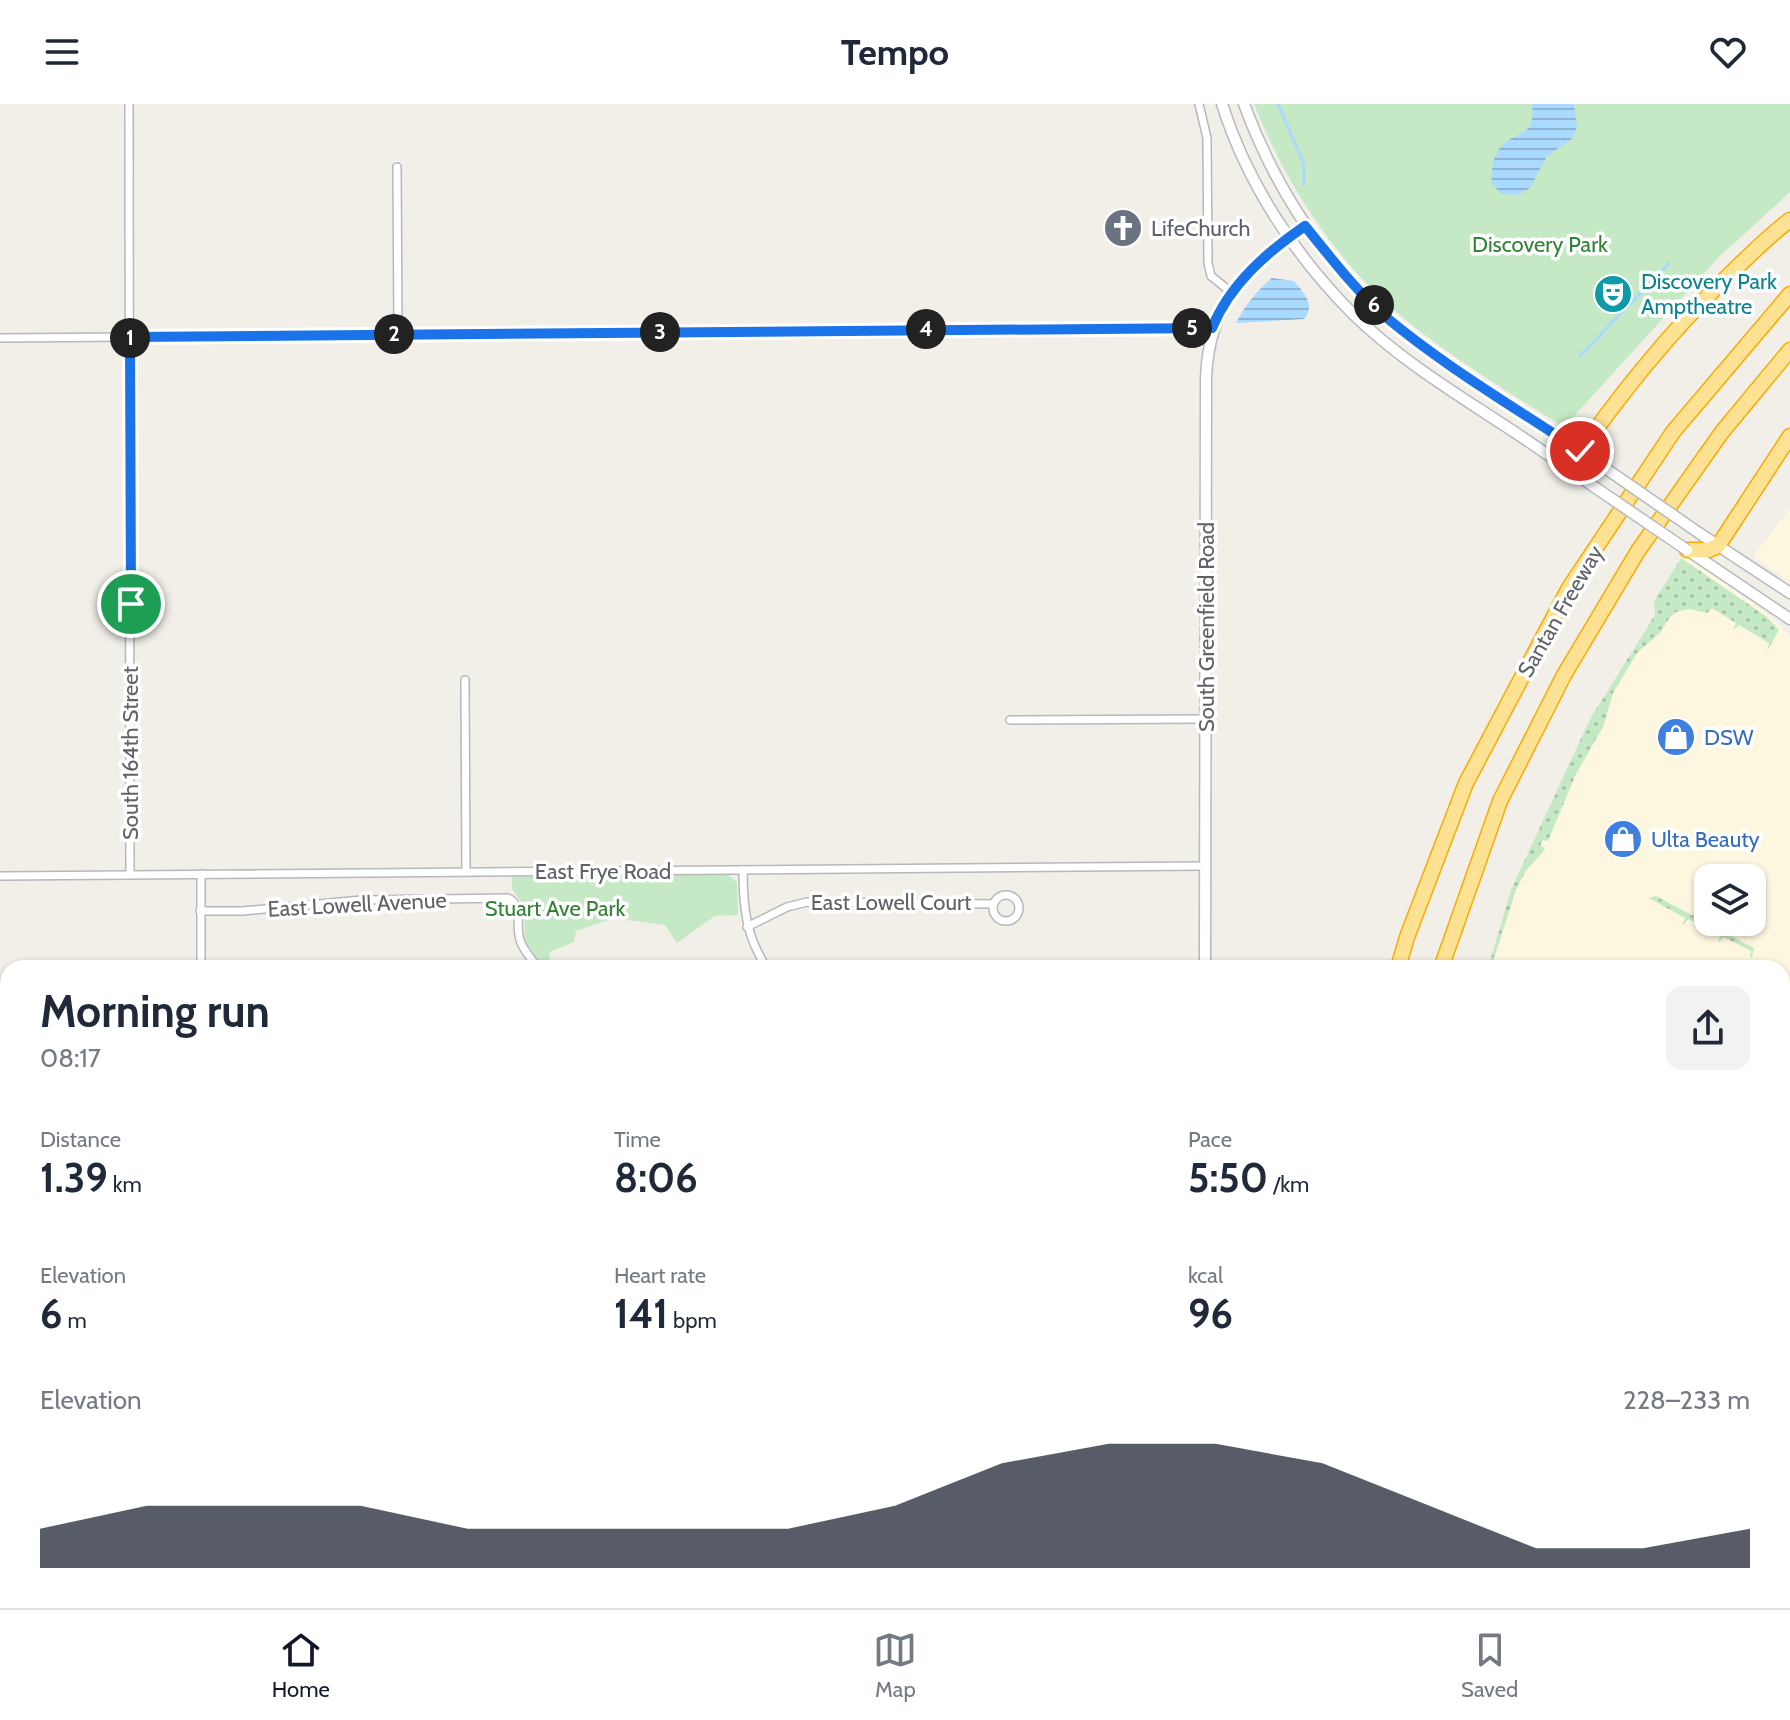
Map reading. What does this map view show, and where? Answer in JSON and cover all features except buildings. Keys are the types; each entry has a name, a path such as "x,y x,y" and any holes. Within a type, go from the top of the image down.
{"highway":[{"path":"1568,469 1619,396 1692,311 1770,234 1790,220"},
{"name":"Santan Freeway","path":"1400,960 1466,783 1569,588 1673,432 1790,294"},
{"name":"Santan Freeway","path":"1444,960 1500,801 1564,675 1655,527 1722,432 1790,350"},
{"path":"1687,550 1702,551 1718,546 1790,436"}],"main road":[{"path":"1222,104 1250,172 1288,237 1334,293 1388,344 1433,379 1790,619"},
{"path":"1244,104 1260,145 1305,226 1352,282 1386,316 1456,369 1790,593"},
{"name":"South Greenfield Road","path":"1205,960 1207,358 1212,328 1231,292 1288,237 1305,226"}],"street":[{"name":"South 164th Street","path":"129,104 130,874"},
{"path":"1199,104 1207,138 1208,263 1211,276 1231,292"},
{"path":"397,167 398,334"},
{"path":"0,338 1212,328"},
{"path":"465,680 466,872"},
{"path":"1010,720 1206,719"},
{"name":"East Frye Road","path":"0,876 1205,866"},
{"path":"743,870 743,906 747,927 762,960"},
{"path":"201,874 201,960"},
{"name":"East Lowell Avenue","path":"200,911 242,911 362,900 513,900 517,906 520,942 532,960"},
{"name":"East Lowell Court","path":"747,927 787,907 807,902 993,904"}],"shaded area":[{"path":"1790,509 1790,581 1753,556"},
{"path":"1683,554 1769,615 1790,636 1790,960 1490,960 1511,890 1590,719 1655,615 1654,601"}],"green space":[{"name":"Discovery Park","path":"1254,104 1790,104 1790,192 1719,257 1564,427 1430,339 1386,303 1362,278 1339,252 1300,196"},
{"path":"1681,558 1767,617 1779,630 1767,651 1769,643 1739,625 1733,630 1736,623 1712,608 1707,613 1689,609 1670,617 1660,633 1637,653 1613,693 1603,727 1576,774 1548,841 1543,840 1540,846 1545,848 1543,852 1525,872 1516,890 1494,960 1490,960 1511,890 1590,719 1655,615 1654,601"},
{"name":"Stuart Ave Park","path":"727,874 737,882 738,915 715,916 677,943 665,925 614,918 576,931 574,942 549,952 550,960 537,960 525,941 524,906 512,889 512,877"},
{"path":"1656,896 1694,916 1694,922 1688,919 1683,925 1685,918 1649,898"},
{"path":"1720,936 1731,936 1754,948 1752,958 1751,951 1724,937 1718,943"}],"water":[{"path":"1532,104 1574,104 1577,127 1573,138 1547,156 1530,188 1518,195 1501,194 1492,183 1494,161 1498,150 1506,142 1530,125"},
{"path":"1272,278 1294,281 1309,304 1304,319 1236,323 1252,299"}],"waterway":[{"path":"1278,104 1304,164 1304,184"},
{"path":"1580,356 1669,263"}],"place":[{"name":"LifeChurch","path":"1123,228"},
{"name":"Discovery Park Amptheatre","path":"1613,294"},
{"name":"DSW","path":"1676,737"},
{"name":"Ulta Beauty","path":"1623,839"}],"route":[{"path":"131,604 130,337 1212,328 1231,292 1288,237 1305,226 1367,299 1414,340 1580,451"}]}
